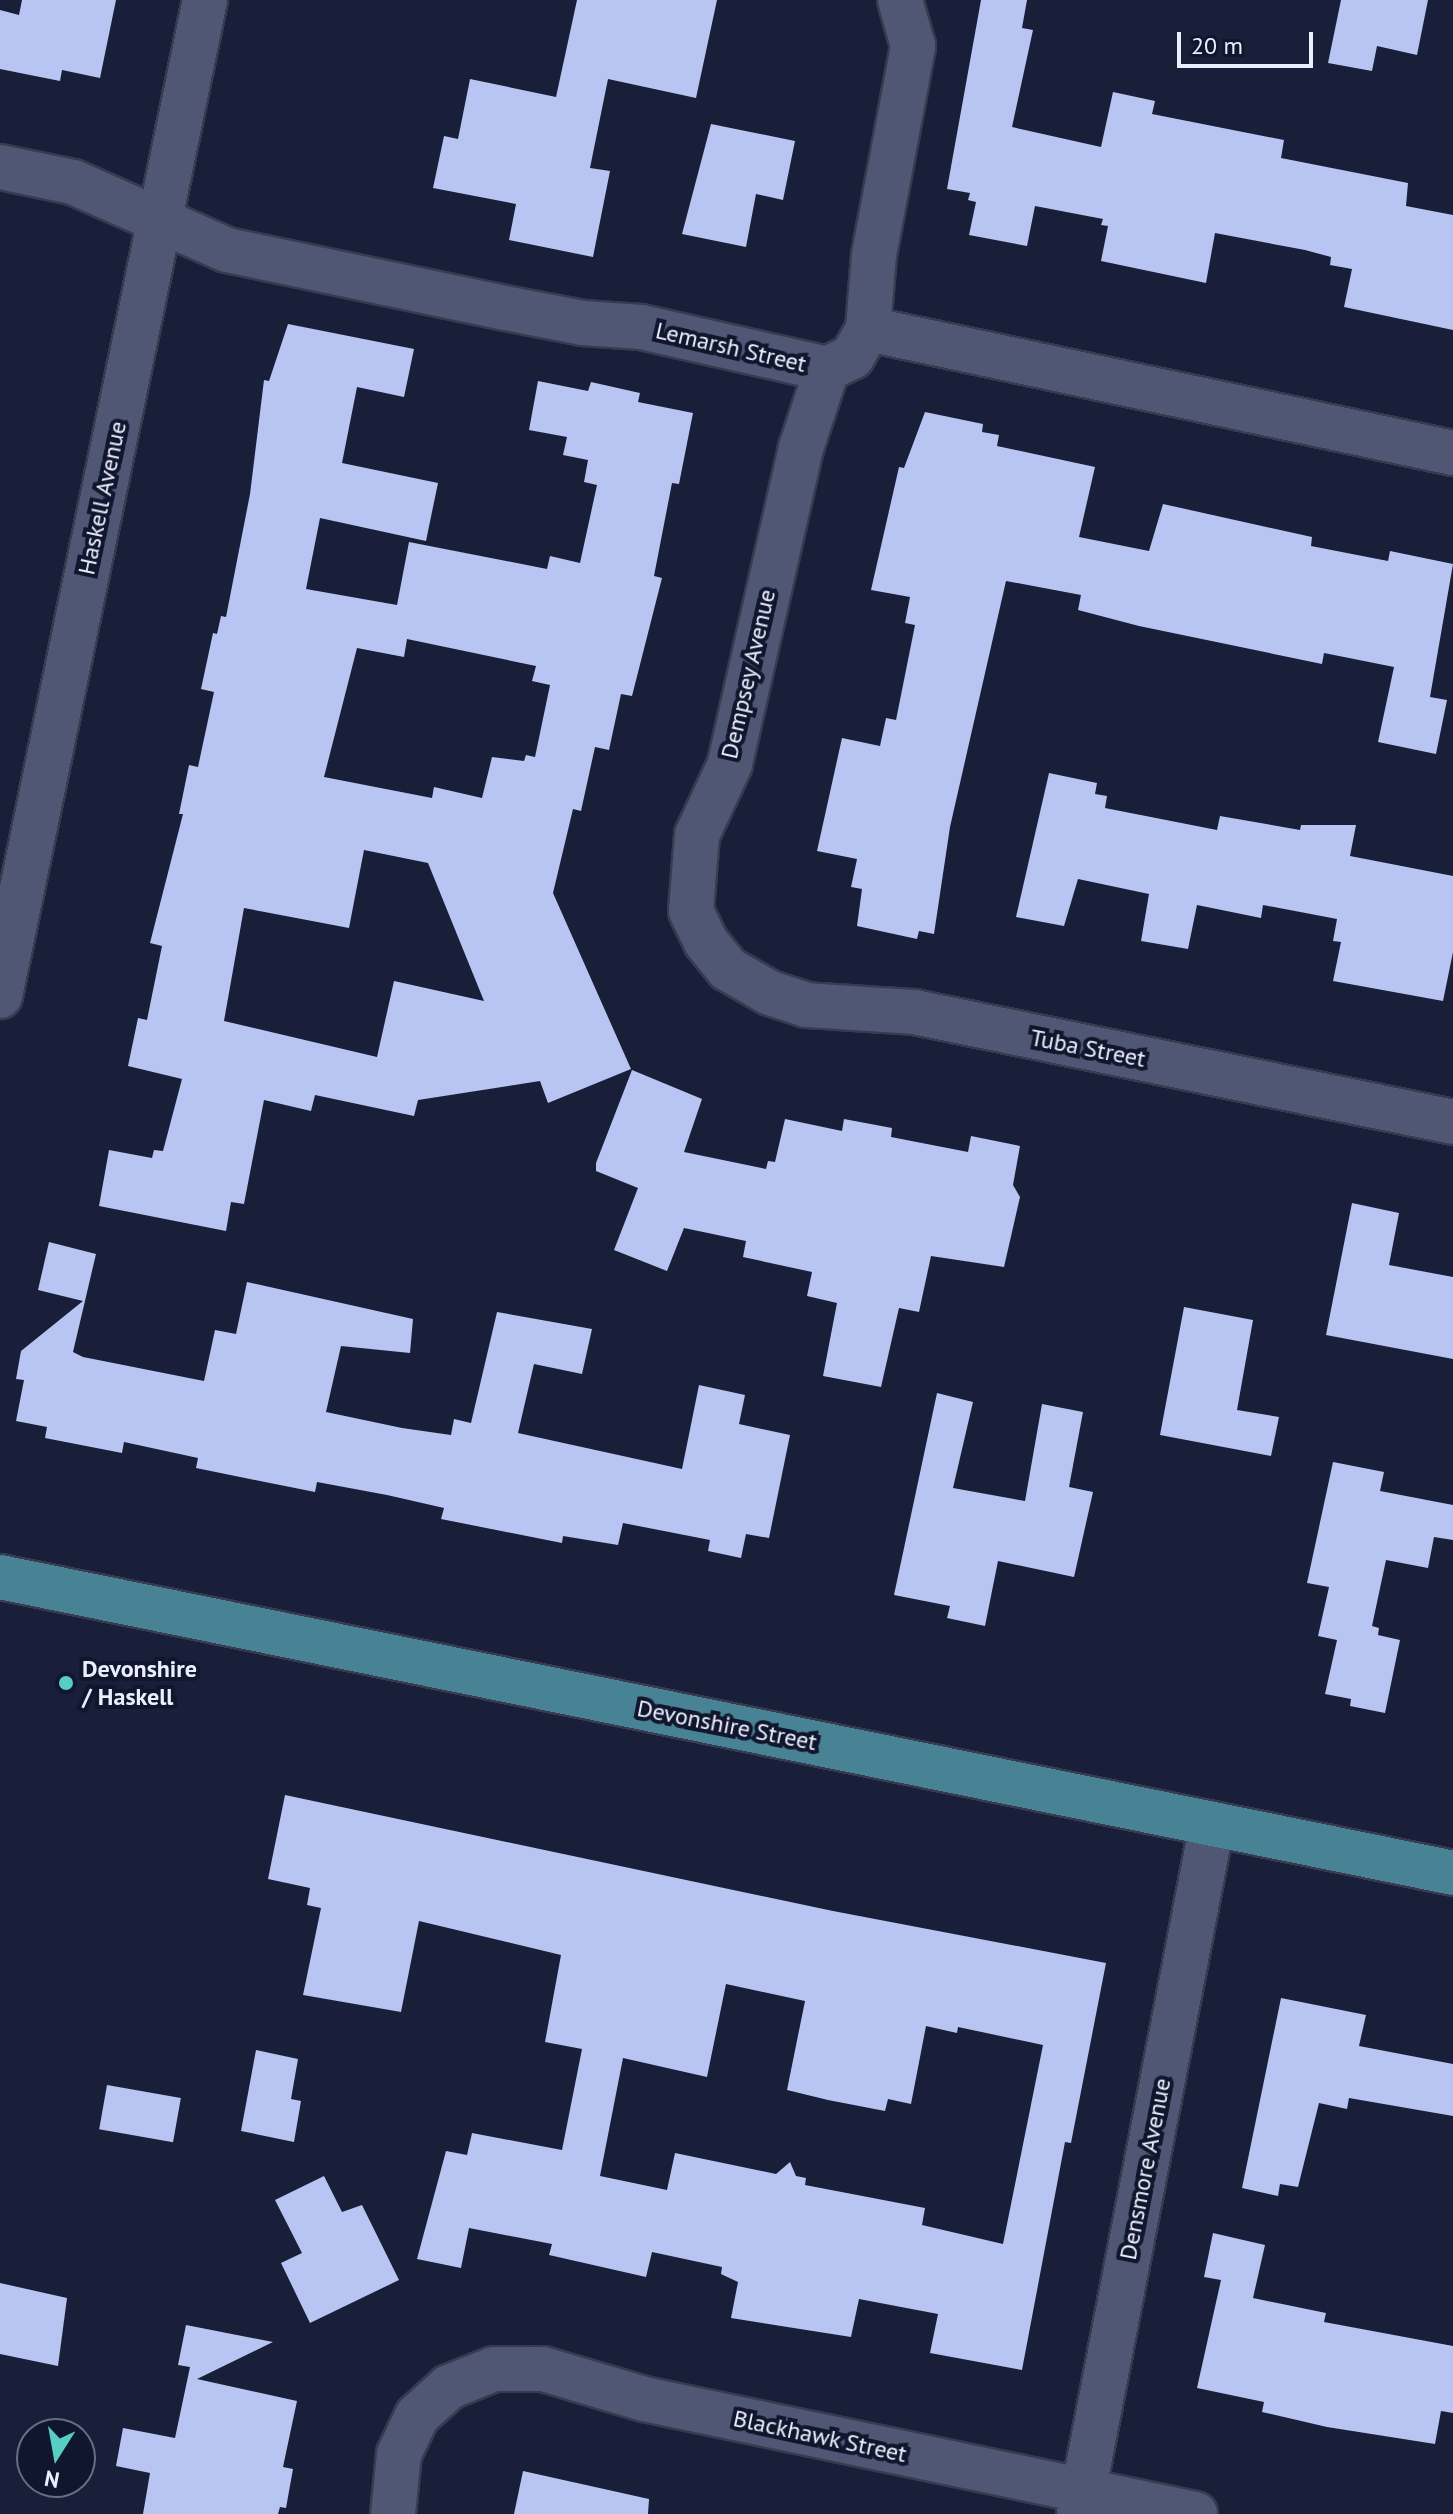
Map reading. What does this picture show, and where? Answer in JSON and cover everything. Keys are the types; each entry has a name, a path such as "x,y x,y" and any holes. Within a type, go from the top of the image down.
{"main road":[{"name":"Devonshire Street","path":"0,1577 1453,1873"}],"street":[{"name":"Haskell Avenue","path":"0,996 205,0"},
{"path":"900,0 913,46 874,255 868,329 1453,453"},
{"name":"Lemarsh Street","path":"0,167 73,182 227,250 583,323 641,327 758,349 827,369 852,357 868,329"},
{"name":"Dempsey Avenue","path":"728,969 691,911 690,872 710,798 730,764 801,448 827,369"},
{"name":"Tuba Street","path":"728,969 770,993 806,1005 914,1012 1453,1122"},
{"name":"Densmore Avenue","path":"1081,2502 1212,1824"},
{"name":"Blackhawk Street","path":"393,2514 399,2454 417,2416 449,2387 494,2369 543,2369 644,2399 1081,2502 1195,2514"}],"building":[{"path":"22,0 116,0 100,78 62,70 60,81 0,69 0,10 19,15"},
{"path":"577,0 717,0 696,98 608,79 590,168 610,171 593,257 509,240 516,204 433,188 444,136 458,139 470,79 556,97"},
{"path":"981,0 1027,0 1022,28 1033,30 1012,127 1101,147 1113,92 1155,101 1152,114 1284,140 1281,158 1408,183 1406,206 1453,215 1453,330 1344,307 1352,269 1330,265 1331,257 1305,250 1215,233 1206,283 1101,261 1108,226 1101,225 1103,219 1035,206 1027,246 969,235 976,202 968,200 970,193 947,189"},
{"path":"1341,0 1428,0 1417,55 1377,46 1372,71 1328,63"},
{"path":"711,124 795,141 783,200 756,194 746,247 682,234"},
{"path":"288,324 414,349 404,397 357,387 342,463 438,483 426,541 320,518 306,589 397,605 409,542 547,569 550,556 580,563 597,485 584,482 588,460 563,455 567,437 529,430 538,381 588,391 591,382 640,393 638,402 693,413 679,484 672,483 654,576 662,578 632,696 621,694 609,750 595,747 581,811 573,809 553,893 631,1069 548,1103 540,1081 418,1100 414,1116 315,1095 311,1111 264,1100 244,1204 231,1202 226,1231 99,1206 109,1150 152,1158 154,1150 163,1151 182,1079 128,1066 138,1018 147,1020 162,946 150,943 183,814 179,814 189,765 198,767 214,692 201,689 213,633 217,634 221,616 226,617 250,494 264,380 269,381","holes":["407,639 536,666 532,681 550,685 535,757 526,755 524,761 492,757 482,798 434,787 432,798 324,777 357,648 404,657","364,850 428,863 484,1001 394,981 377,1057 224,1021 244,908 349,928"]},
{"path":"925,412 983,424 982,432 999,435 997,446 1095,467 1079,537 1149,551 1163,504 1312,537 1311,546 1388,561 1390,551 1453,564 1430,697 1447,700 1436,754 1378,742 1394,667 1324,653 1322,664 1139,626 1078,610 1081,595 1006,581 950,827 934,934 919,931 917,939 857,926 862,889 851,887 857,859 817,851 842,738 880,746 886,718 896,720 915,625 905,623 910,597 871,590 899,467 904,468"},
{"path":"1049,773 1097,783 1095,794 1107,796 1105,808 1217,830 1220,816 1300,830 1301,825 1356,825 1350,856 1453,876 1453,952 1443,1001 1333,981 1341,942 1333,941 1337,919 1263,905 1261,918 1197,905 1188,949 1141,941 1149,894 1078,879 1064,926 1016,917"},
{"path":"632,1070 702,1099 684,1152 766,1169 768,1161 775,1162 785,1119 842,1131 844,1119 892,1128 891,1137 968,1152 971,1136 1020,1146 1013,1185 1020,1197 1004,1267 931,1256 919,1312 899,1308 881,1387 823,1376 837,1303 807,1296 812,1272 743,1257 746,1241 684,1228 667,1271 614,1250 638,1188 596,1171 596,1163"},
{"path":"1352,1203 1399,1213 1389,1265 1453,1277 1453,1359 1326,1335"},
{"path":"49,1242 96,1254 73,1352 83,1357 204,1381 215,1330 236,1334 247,1282 413,1319 410,1353 341,1346 326,1412 402,1428 451,1435 454,1419 471,1423 497,1312 592,1329 582,1374 534,1364 518,1433 682,1469 699,1385 745,1395 739,1424 790,1435 769,1538 746,1534 741,1558 708,1551 710,1540 623,1523 618,1545 563,1536 562,1543 441,1519 444,1508 387,1495 317,1482 315,1492 265,1482 196,1468 198,1458 124,1442 122,1453 45,1438 47,1427 16,1421 24,1380 16,1379 21,1351 83,1301 38,1290"},
{"path":"1184,1307 1253,1320 1237,1410 1279,1417 1271,1456 1160,1435"},
{"path":"937,1393 973,1402 953,1488 1025,1501 1042,1404 1083,1412 1069,1487 1093,1492 1074,1577 998,1561 985,1626 947,1618 950,1606 894,1595"},
{"path":"1333,1462 1384,1472 1380,1491 1453,1505 1453,1540 1434,1537 1428,1568 1386,1560 1372,1626 1379,1628 1378,1635 1400,1640 1385,1713 1350,1706 1351,1699 1325,1694 1337,1640 1318,1636 1329,1587 1307,1583"},
{"path":"285,1795 833,1911 1106,1963 1071,2143 1065,2142 1022,2370 930,2353 938,2314 859,2299 851,2337 731,2318 738,2282 721,2274 722,2267 652,2252 646,2277 549,2255 552,2244 469,2228 461,2268 417,2259 446,2151 467,2155 472,2133 562,2150 582,2049 545,2042 561,1955 419,1921 401,2012 303,1995 321,1908 307,1905 310,1888 268,1879","holes":["726,1984 805,2001 787,2090 885,2111 888,2099 911,2104 926,2026 957,2033 958,2027 1043,2045 1003,2244 922,2225 925,2208 805,2185 806,2178 796,2176 790,2162 776,2174 675,2153 667,2190 600,2176 623,2058 707,2077"]},
{"path":"1281,1998 1366,2015 1359,2046 1453,2064 1453,2116 1349,2098 1347,2109 1319,2103 1298,2187 1280,2184 1278,2196 1242,2188"},
{"path":"256,2050 298,2059 291,2099 301,2101 294,2142 241,2131"},
{"path":"107,2085 181,2098 173,2142 99,2129"},
{"path":"324,2176 342,2212 362,2205 399,2280 310,2323 281,2263 302,2253 275,2200"},
{"path":"1213,2233 1265,2245 1253,2298 1326,2313 1324,2322 1453,2346 1453,2413 1441,2411 1435,2444 1327,2427 1262,2412 1264,2402 1197,2388 1221,2280 1204,2277"},
{"path":"0,2283 67,2298 58,2366 0,2354"},
{"path":"186,2325 273,2342 197,2379 297,2401 283,2467 293,2469 286,2508 280,2507 278,2514 143,2514 150,2473 116,2466 123,2428 175,2438 190,2367 178,2365"},
{"path":"523,2471 649,2499 648,2514 514,2514"}],"place":[{"name":"Devonshire / Haskell","path":"66,1683"}]}
